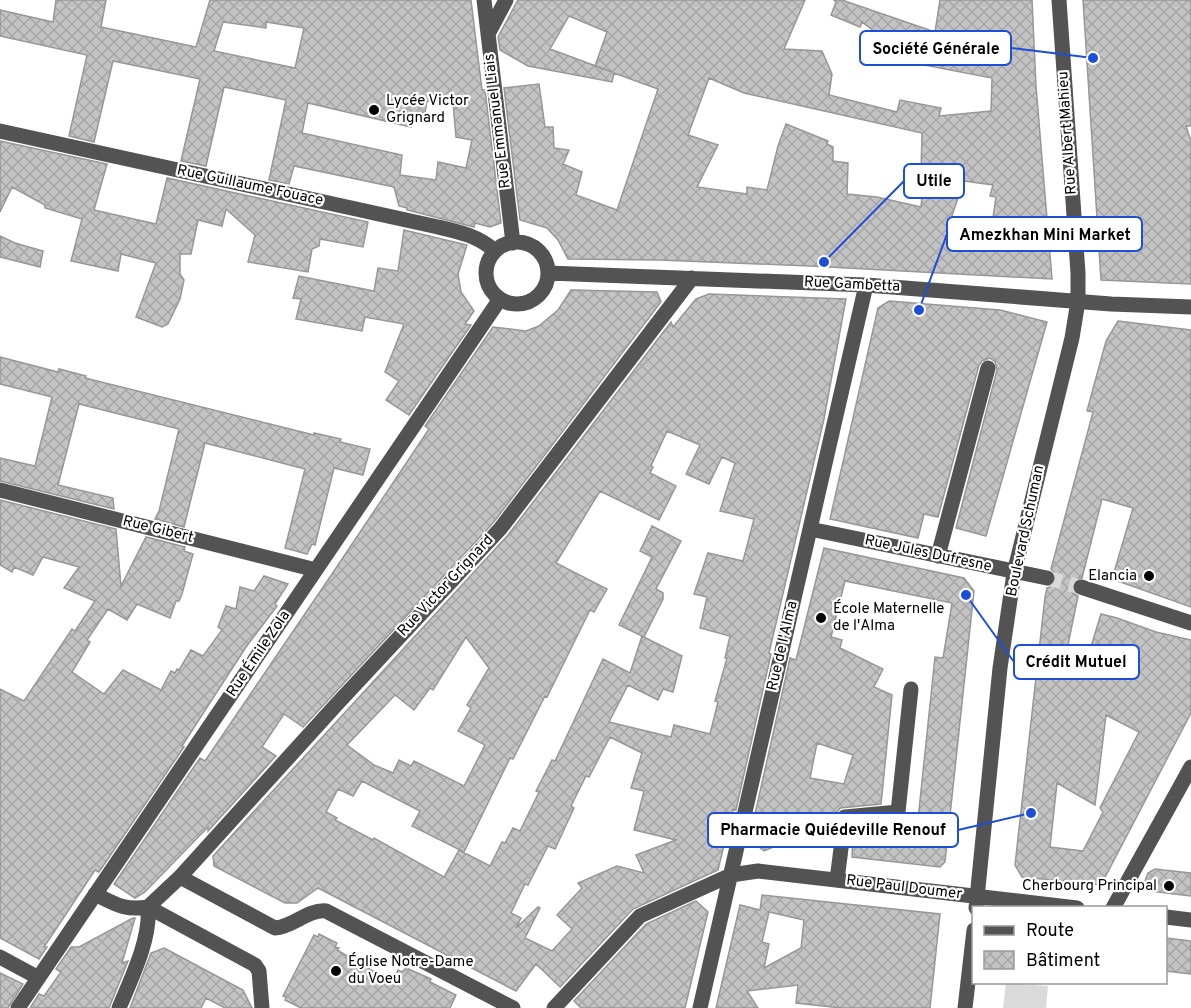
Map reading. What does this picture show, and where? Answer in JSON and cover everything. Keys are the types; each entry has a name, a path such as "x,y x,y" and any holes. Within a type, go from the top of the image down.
{"street":[{"name":"Rue Emmanuel Liais","path":"484,0 513,243"},
{"path":"489,34 506,0"},
{"name":"Rue Albert Mahieu","path":"1059,0 1078,301"},
{"name":"Rue Guillaume Fouace","path":"0,131 438,227 477,238 495,252"},
{"path":"513,243 523,243 533,247 541,254 548,273 547,283 536,298 518,304 500,299 493,293 487,276 490,259 495,252 513,243"},
{"name":"Rue Gambetta","path":"548,273 866,285 1191,307"},
{"name":"Rue Victor Grignard","path":"148,907 180,877 500,529 692,278"},
{"name":"Rue de l'Alma","path":"700,1008 866,285"},
{"name":"Rue Émile Zola","path":"18,1008 500,299"},
{"name":"Boulevard Schuman","path":"976,902 1000,668 1014,573 1072,338 1078,301"},
{"path":"938,556 988,368"},
{"name":"Rue Gibert","path":"0,490 316,570"},
{"name":"Rue Jules Dufresne","path":"810,529 1047,578"},
{"path":"1081,587 1191,623"},
{"path":"837,880 845,817 898,812 911,689"},
{"path":"1114,906 1191,767"},
{"name":"Rue Paul Doumer","path":"554,1008 640,916 731,875 758,871 837,880 976,902 1043,906"},
{"path":"180,877 275,928 285,927 319,910 326,911 513,1008"},
{"path":"95,894 123,908 148,907 255,966 259,971 262,1008"},
{"path":"119,1008 133,975 148,928 148,907"},
{"path":"1167,917 1191,920"},
{"path":"965,1008 972,947"},
{"path":"0,957 37,977"}],"shaded area":[{"path":"1006,984 1048,986 1046,1008 1003,1008"}],"building":[{"path":"56,0 106,0 101,27 196,47 210,0 471,0 482,90 485,90 501,223 490,227 475,223 474,227 407,210 399,206 394,187 294,166 289,184 269,180 286,100 224,87 206,166 181,161 200,79 113,61 94,142 69,136 87,55 0,36 0,10 53,22","holes":["223,22 266,28 266,22 304,28 295,68 214,51","427,101 453,103 456,137 472,140 466,168 438,162 436,180 400,175 402,155 302,133 308,103 411,127 418,112 425,113"]},
{"path":"518,0 805,0 784,49 822,51 832,74 829,95 897,112 900,100 941,108 939,116 991,111 992,78 903,61 906,48 888,42 862,22 860,27 831,15 836,2 834,0 842,0 935,32 940,0 1032,0 1036,86 1052,279 810,266 568,259 558,240 547,228 520,220 504,88 539,84 545,127 553,127 554,148 569,150 563,164 582,172 576,195 617,210 658,89 614,73 612,82 528,66 500,50 498,37","holes":["569,16 607,32 595,66 550,49","709,78 744,93 922,133 921,174 924,174 921,207 877,197 847,194 848,163 833,161 833,147 827,144 828,141 786,124 767,190 747,187 747,194 697,187 718,145 688,135","964,181 993,185 990,196 996,197 991,231 949,224"]},
{"path":"1083,0 1191,0 1191,126 1186,126 1191,141 1191,284 1101,280"},
{"path":"0,141 107,164 94,210 156,224 167,178 368,222 363,247 320,239 319,246 312,249 308,272 248,262 255,235 226,209 222,226 198,220 191,254 180,254 180,274 184,280 180,299 168,324 162,327 136,317 156,263 121,254 118,271 71,261 82,219 45,208 45,205 12,187 0,212"},
{"path":"404,230 467,245 458,274 461,292 474,311 465,324 471,325 409,415 386,400 399,381 385,372 404,324 365,317 362,331 296,319 301,299 293,298 299,276 374,291 378,268 398,271"},
{"path":"0,236 43,251 40,267 0,257"},
{"path":"571,290 657,292 661,302 493,523 303,727 284,714 262,747 276,756 208,831 208,827 145,892 135,898 114,884 200,758 205,761 429,429 425,426 493,327 526,331 539,326 558,310"},
{"path":"709,294 846,299 824,419 769,653 771,654 736,810 733,809 718,870 633,909 560,987 536,964 516,991 318,888 297,903 285,903 214,866 213,856 508,535 671,322 673,327 696,299","holes":["667,431 700,445 686,474 709,484 722,457 735,463 720,511 754,519 743,561 708,553 694,594 707,597 700,628 730,636 710,734 674,725 671,737 609,722 628,685 658,700 663,689 673,692 682,656 642,636 630,673 603,659 555,761 552,760 536,791 539,792 520,831 513,828 505,843 502,842 490,866 459,850 444,877 374,838 373,840 335,820 337,818 326,812 338,789 353,796 362,781 420,811 412,826 464,852 510,758 513,759 545,696 547,697 590,610 594,612 607,589 556,563 600,491 659,520 676,486 650,473","466,637 489,668 467,705 471,708 458,731 485,745 464,786 414,761 411,766 399,760 393,773 374,765 347,745 395,695 414,710 430,688 433,690","610,737 642,753 631,788 644,791 634,830 676,840 636,855 644,873 617,866 578,883 582,888 557,915 572,929 552,951 525,938 540,908 538,907 516,928 521,918 511,913 548,846 555,849 574,808 571,806 586,776 589,777"]},
{"path":"889,301 1000,310 1047,322 986,536 956,528 997,370 995,362 990,358 979,365 938,517 924,514 918,538 830,519 878,308"},
{"path":"1118,321 1191,330 1191,607 1112,579 1133,508 1102,499 1082,578 1075,579 1072,585 1073,593 1078,596 1062,674 1081,679 1101,614 1156,632 1191,640 1191,713 1101,885 1022,877 1015,865 1045,597 1047,588 1054,585 1056,581 1056,574 1051,569 1093,412 1087,411 1106,341","holes":["1106,715 1139,732 1100,808 1103,812 1083,851 1050,847 1057,783 1095,805"]},
{"path":"0,357 58,372 59,369 86,376 85,378 314,435 314,433 341,439 340,442 370,449 363,475 334,468 315,545 312,544 307,554 285,548 305,469 205,443 184,527 155,519 159,511 179,429 79,404 58,485 113,498 114,509 0,481 0,458 35,466 52,397 0,384"},
{"path":"0,500 116,529 121,586 146,537 185,547 184,551 193,554 182,594 179,601 176,601 170,618 137,604 127,620 108,609 87,640 90,642 72,672 104,694 123,670 161,690 171,671 175,673 177,669 179,670 191,650 203,656 222,630 218,627 226,606 236,609 240,587 254,591 264,576 288,584 275,604 277,606 246,647 182,746 184,747 99,872 95,870 44,947 47,947 39,959 0,938 0,689 24,701 72,629 75,631 95,601 64,588 79,567 43,557 33,575 14,567 12,572 0,565"},
{"path":"652,526 681,541 656,589 663,593 663,599 644,637 619,625 652,557 640,551"},
{"path":"824,548 964,578 974,591 945,862 940,867 852,857 853,833 854,826 879,824 917,829 935,657 943,658 952,603 845,581 831,637 842,640 840,648 883,669 874,687 892,695 881,804 840,808 835,815 833,831 818,829 764,851 754,843 760,815 755,814 790,658 796,660","holes":["817,743 853,755 844,784 810,778"]},
{"name":"Cherbourg Principal","path":"1155,869 1191,873 1191,896 1150,891 1145,881 1148,873"},
{"path":"762,895 940,914 930,1008 841,1008 796,1003 798,985 747,991 758,1008 716,1008 740,905 760,910","holes":["769,912 804,920 801,948 764,968 769,944 762,942"]},
{"path":"696,901 708,912 685,1008 581,1008 574,1001 646,924"},
{"path":"135,918 122,963 128,961 109,1008 30,1008 39,994 44,996 61,972 56,969 71,947 79,947"},
{"name":"Église Notre-Dame du Voeu","path":"319,934 337,943 335,947 339,948 337,950 392,982 398,970 402,972 406,968 431,979 430,982 456,995 450,1008 301,1008 285,1000 286,997 283,996 314,935 318,937"},
{"path":"1167,938 1191,941 1191,974 1167,971"},
{"path":"164,948 243,990 252,1008 225,1008 206,998 201,1008 130,1008 151,953"},
{"path":"0,973 23,984 8,1008 0,1008"}],"tunnel":[{"path":"1047,578 1081,587"}],"place":[{"name":"Société Générale","path":"1093,58"},
{"name":"Lycée Victor Grignard","path":"374,110"},
{"name":"Utile","path":"824,262"},
{"name":"Amezkhan Mini Market","path":"919,310"},
{"name":"Elancia","path":"1149,576"},
{"name":"Crédit Mutuel","path":"966,595"},
{"name":"École Maternelle de l'Alma","path":"821,618"},
{"name":"Pharmacie Quiédeville Renouf","path":"1031,813"},
{"name":"Cherbourg Principal","path":"1169,886"},
{"name":"Église Notre-Dame du Voeu","path":"336,971"}]}
